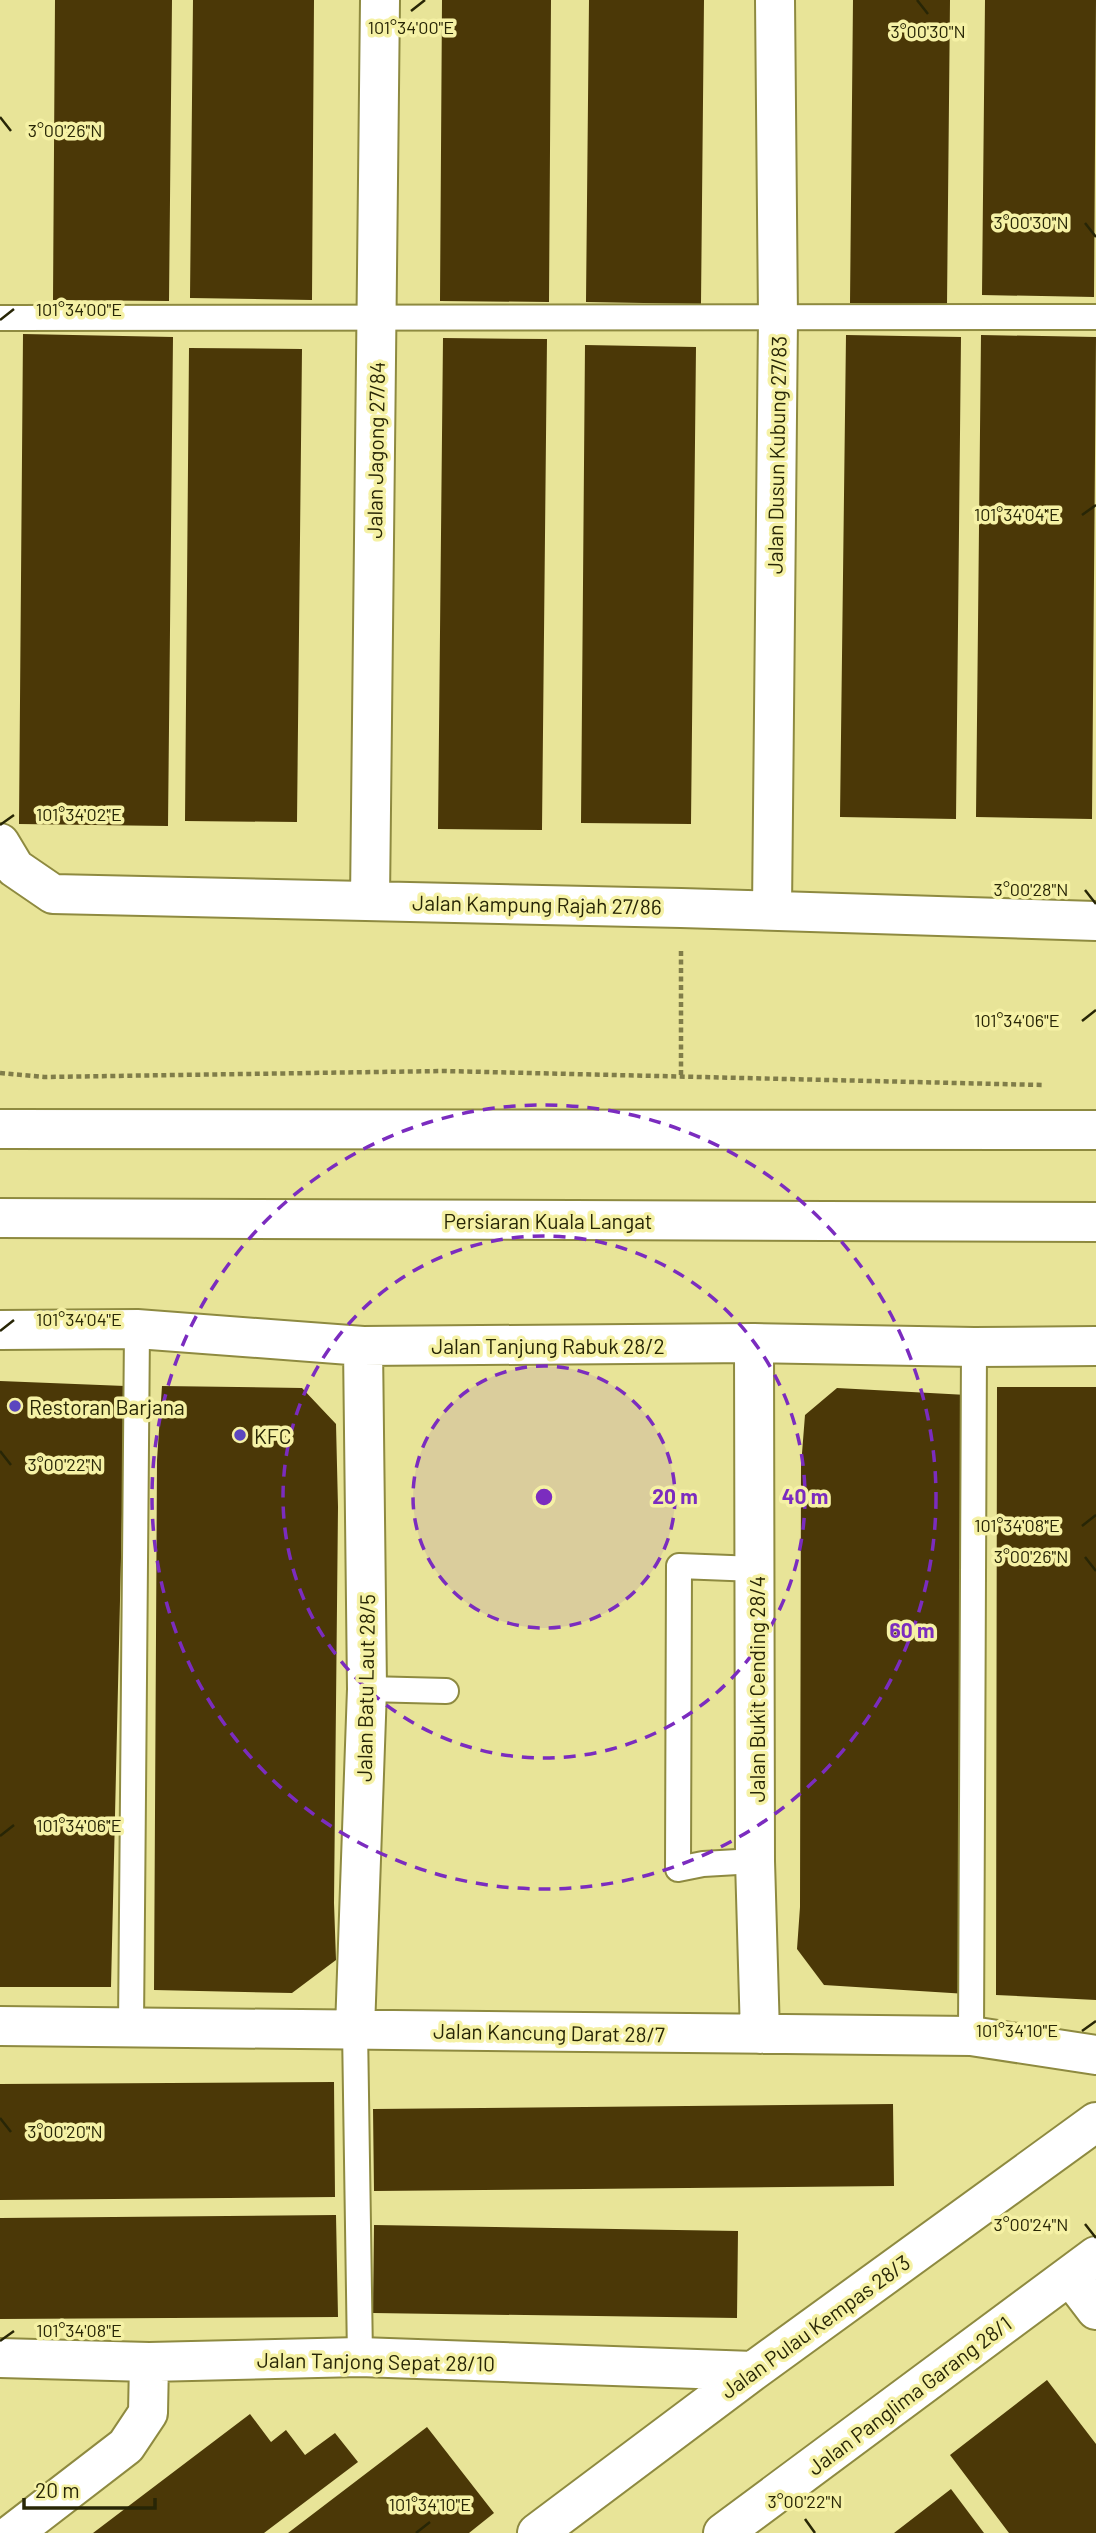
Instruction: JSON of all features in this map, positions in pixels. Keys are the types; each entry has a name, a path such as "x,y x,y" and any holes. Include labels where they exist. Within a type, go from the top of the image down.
{"street":[{"name":"Jalan Jagong 27/84","path":"370,900 380,0"},
{"name":"Jalan Dusun Kubung 27/83","path":"772,910 778,318 775,0"},
{"name":"Jalan Kampung Rajah 27/86","path":"0,843 15,868 53,894 772,910 1096,921"},
{"path":"0,1129 1096,1130"},
{"path":"1048,1130 1096,1147"},
{"name":"Persiaran Kuala Langat","path":"0,1218 1096,1222"},
{"name":"Jalan Tanjung Rabuk 28/2","path":"0,1329 137,1329 363,1346 754,1343 1096,1346"},
{"name":"Jalan Bukit Cending 28/4","path":"754,1343 755,1861 760,2034"},
{"name":"Jalan Batu Laut 28/5","path":"355,2029 367,1689 363,1346"},
{"name":"Jalan Kancung Darat 28/7","path":"0,2026 971,2036 1096,2054"},
{"name":"Jalan Pulau Kempas 28/3","path":"537,2533 753,2371 1096,2122"},
{"path":"1083,2266 1096,2310"},
{"name":"Jalan Panglima Garang 28/1","path":"747,2526 1083,2266"},
{"name":"Jalan Tanjong Sepat 28/10","path":"0,2358 149,2362 360,2357 753,2371"},
{"path":"13,2533 126,2446 148,2413 149,2362"}],"lane":[{"path":"0,318 1096,317"},
{"path":"131,2027 137,1329"},
{"path":"971,2036 974,1347"},
{"path":"755,1861 678,1868 678,1566 756,1569"},
{"path":"367,1689 446,1691"},
{"path":"355,2029 360,2357"}],"path":[{"path":"681,959 681,1075"},
{"path":"0,1073 44,1077 444,1071 1054,1085"}],"building":[{"path":"55,0 172,0 169,301 53,300"},
{"path":"193,0 314,0 312,300 190,298"},
{"path":"442,0 551,0 549,302 440,301"},
{"path":"589,0 704,0 701,304 586,302"},
{"path":"853,0 950,0 947,305 850,303"},
{"path":"985,0 1096,0 1094,297 982,295"},
{"path":"23,334 173,337 168,826 19,824"},
{"path":"846,335 961,337 956,819 840,817"},
{"path":"981,335 1096,337 1092,819 976,817"},
{"path":"443,338 547,339 542,830 438,829"},
{"path":"585,345 696,347 691,824 581,823"},
{"path":"189,348 302,349 297,822 185,821"},
{"path":"0,1381 125,1386 111,1987 0,1987"},
{"path":"162,1386 302,1388 336,1424 336,1960 292,1993 154,1990 157,1460"},
{"path":"997,1387 1096,1387 1096,2000 996,1995"},
{"path":"837,1388 967,1395 967,1994 824,1985 797,1949 800,1907 801,1466 805,1415"},
{"path":"334,2082 335,2197 0,2200 0,2084"},
{"path":"893,2104 894,2186 374,2191 373,2109"},
{"path":"336,2215 338,2317 0,2319 0,2218"},
{"path":"374,2225 738,2231 737,2318 373,2313"},
{"path":"1047,2380 1096,2444 1096,2533 1009,2533 950,2455"},
{"path":"250,2414 271,2442 286,2430 305,2455 335,2433 358,2462 264,2533 93,2533"},
{"path":"427,2427 494,2513 469,2533 288,2533"},
{"path":"951,2489 984,2533 894,2533"}],"place":[{"name":"Restoran Barjana","path":"15,1406"},
{"name":"KFC","path":"240,1435"}]}
